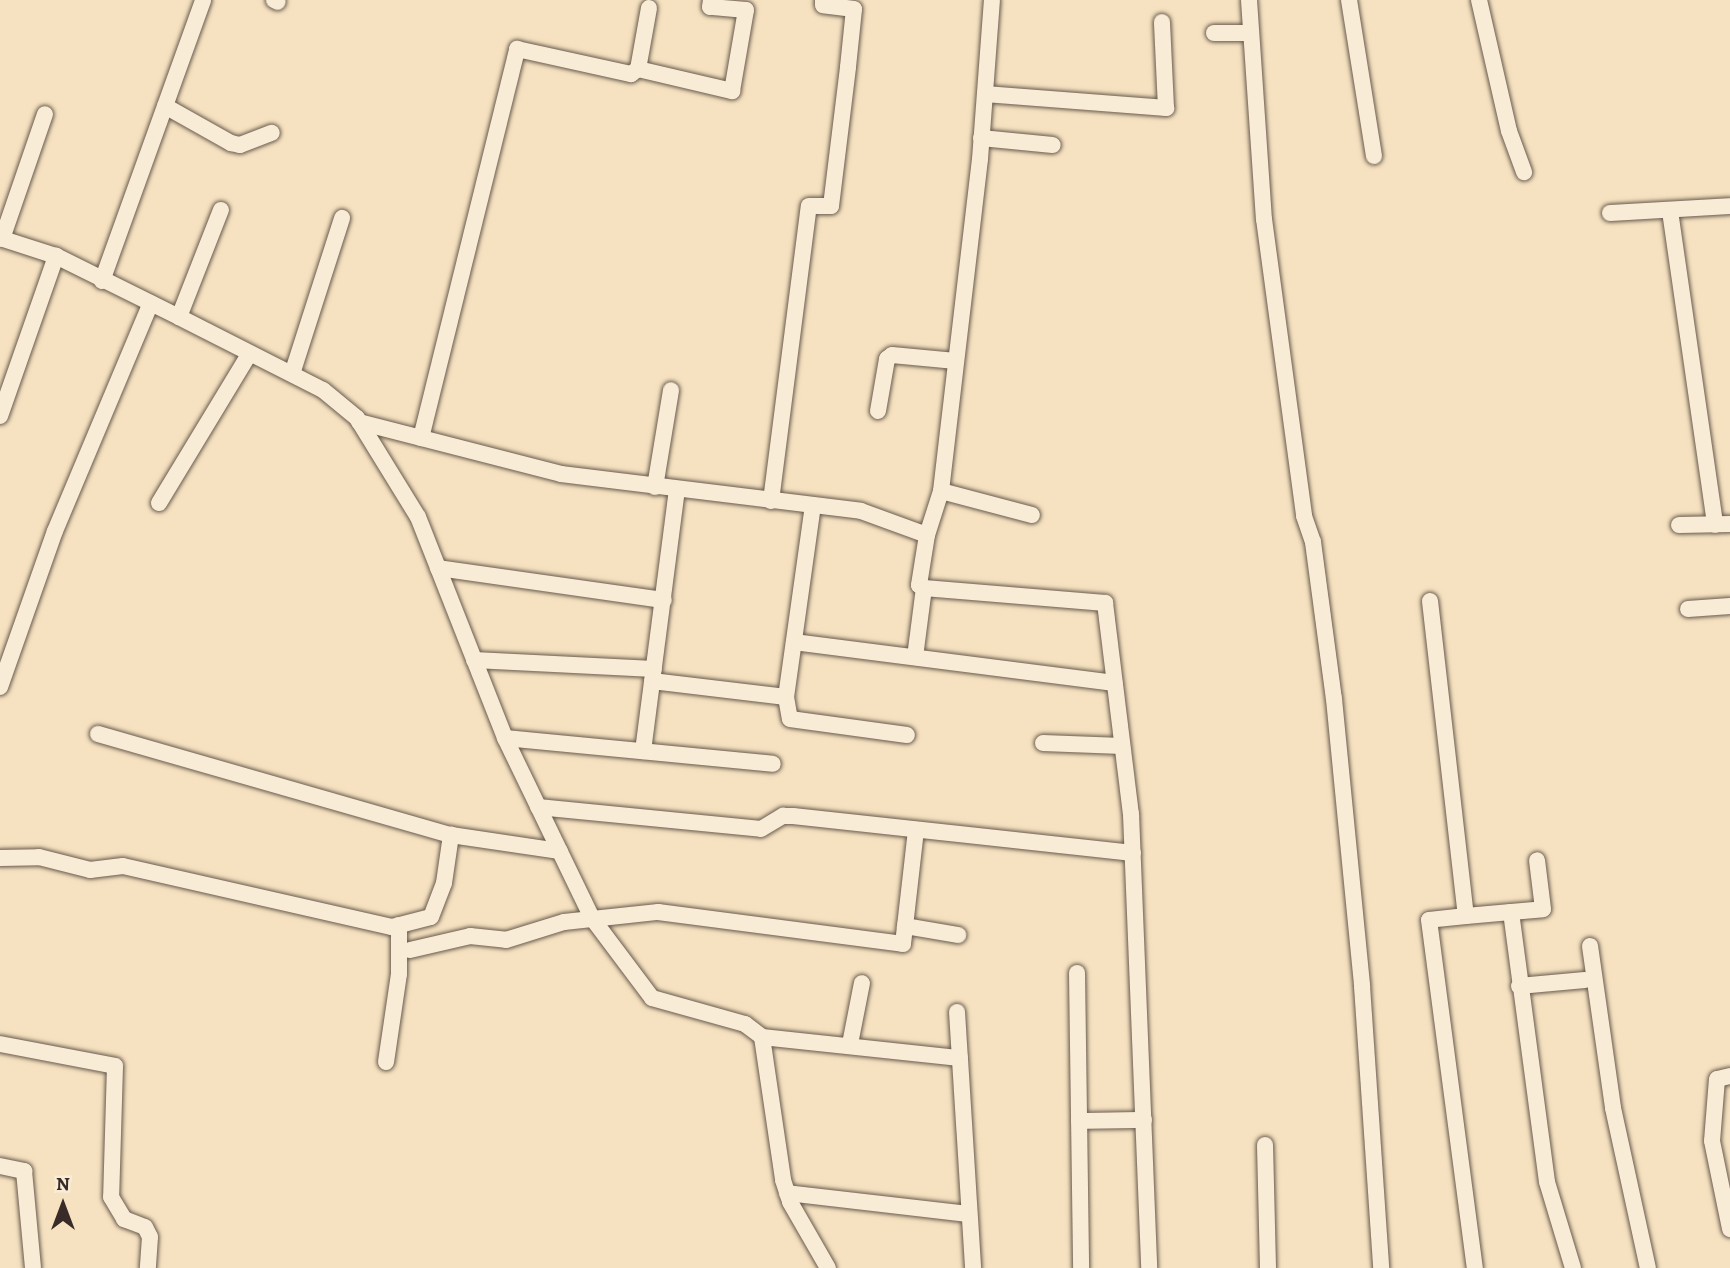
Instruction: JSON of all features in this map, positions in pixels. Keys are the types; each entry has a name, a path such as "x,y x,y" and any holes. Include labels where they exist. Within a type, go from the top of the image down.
{"street":[{"path":"102,281 204,0"},
{"path":"638,69 732,91 746,10 709,7 711,0"},
{"path":"771,500 808,206 831,206 848,67 854,9 823,5 823,0"},
{"path":"992,0 981,138 941,491 927,534 919,585 924,588 1105,603 1133,853 1149,1268"},
{"path":"1250,0 1264,219 1304,516 1313,542 1334,699 1362,986 1381,1268"},
{"path":"1349,0 1374,156"},
{"path":"1479,0 1508,131 1524,172"},
{"path":"421,438 517,49 631,75 638,69 649,8"},
{"path":"985,94 1166,108 1162,22"},
{"path":"1214,33 1251,33"},
{"path":"165,106 231,143 240,145 272,133"},
{"path":"45,114 1,239 55,256 292,374 323,390 359,422 418,517 505,738 592,918 652,998 745,1024 762,1037 850,1044 960,1058"},
{"path":"981,138 1053,145"},
{"path":"1610,213 1730,206"},
{"path":"179,317 220,210"},
{"path":"1670,211 1723,525 1679,525"},
{"path":"292,374 342,218"},
{"path":"0,416 55,256"},
{"path":"0,687 55,531 151,303"},
{"path":"159,503 250,353"},
{"path":"878,411 887,359 892,355 956,362"},
{"path":"655,487 671,390"},
{"path":"359,422 561,474 677,491 862,511 927,534"},
{"path":"643,751 677,491"},
{"path":"941,491 1032,515"},
{"path":"813,505 786,697 790,719 907,735"},
{"path":"438,568 664,600"},
{"path":"915,657 924,588"},
{"path":"1430,601 1466,916"},
{"path":"1688,609 1730,606"},
{"path":"794,642 1114,683"},
{"path":"474,660 653,675 786,697"},
{"path":"98,734 451,835 560,851"},
{"path":"505,738 773,764"},
{"path":"1043,743 1122,746"},
{"path":"538,807 761,829 783,816 793,816 1133,853"},
{"path":"410,950 470,936 506,940 592,918 658,912 903,944 916,830"},
{"path":"0,858 38,857 90,870 123,866 399,925 431,917 444,883 451,835"},
{"path":"1475,1268 1430,920 1543,909 1537,860"},
{"path":"1511,912 1547,1182 1573,1268"},
{"path":"386,1062 399,974 399,925"},
{"path":"905,926 958,935"},
{"path":"1590,946 1613,1108 1648,1268"},
{"path":"1077,973 1081,1268"},
{"path":"1519,986 1585,980"},
{"path":"850,1044 862,982"},
{"path":"957,1012 973,1268"},
{"path":"762,1037 787,1193 828,1268"},
{"path":"0,1044 115,1066 111,1197 124,1219 145,1227 150,1237 148,1268"},
{"path":"1730,1076 1717,1079 1712,1141 1730,1228"},
{"path":"1079,1121 1144,1120"},
{"path":"1265,1145 1268,1268"},
{"path":"0,1166 24,1171 33,1268"},
{"path":"787,1193 969,1214"}]}
